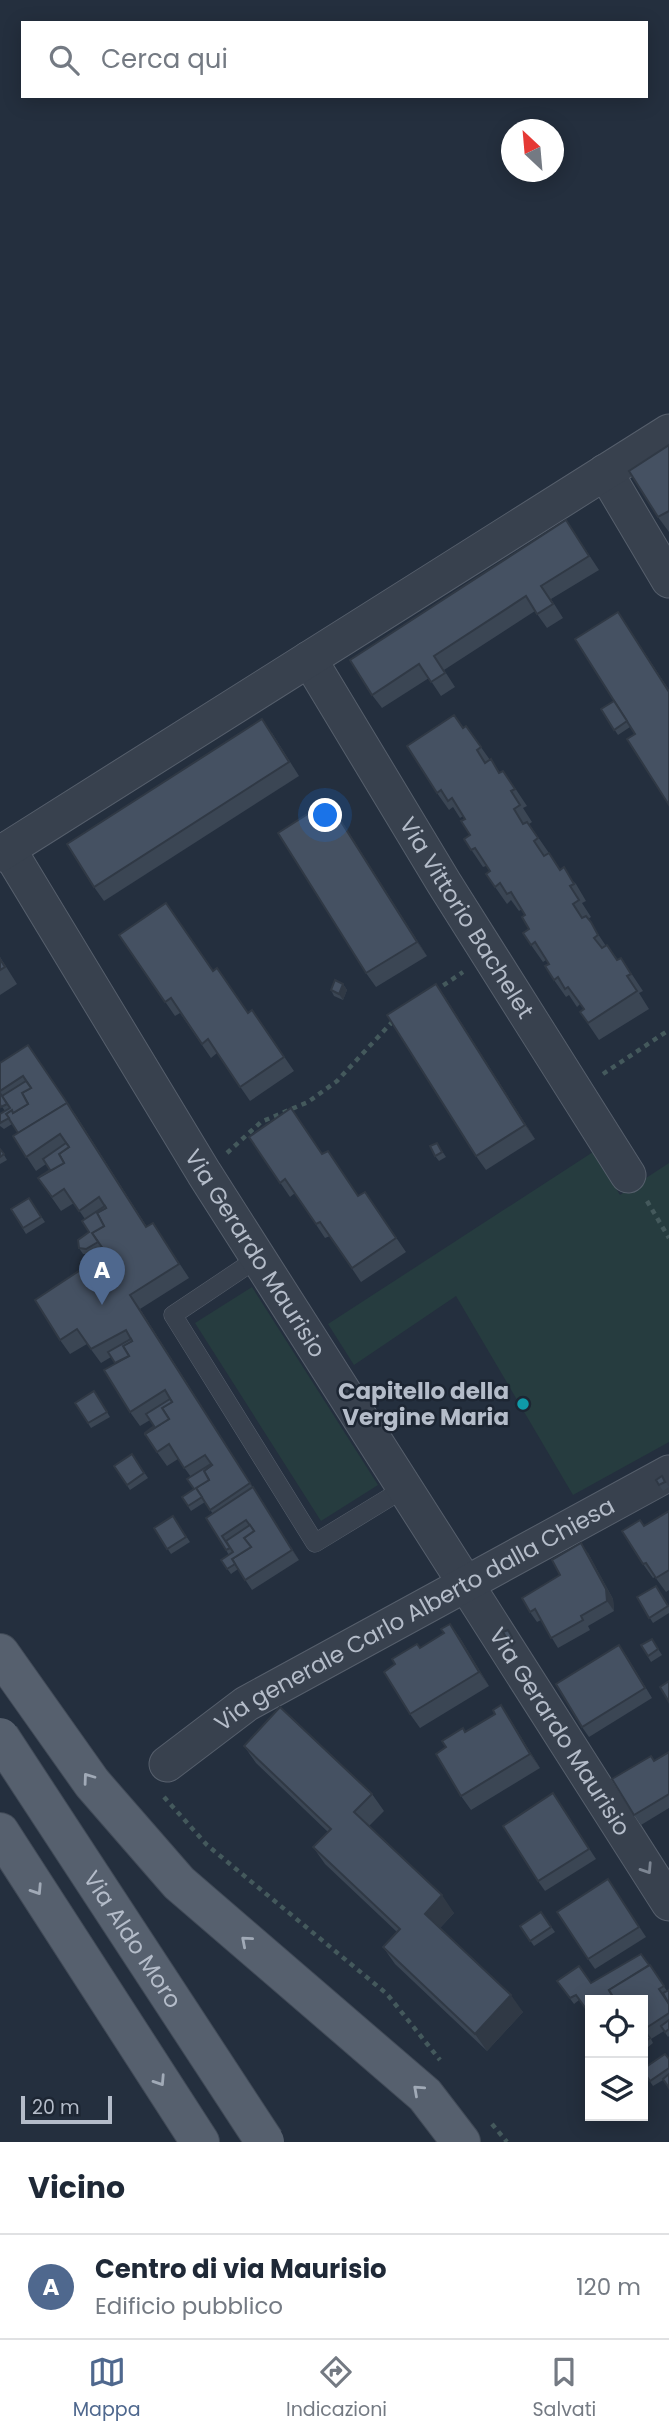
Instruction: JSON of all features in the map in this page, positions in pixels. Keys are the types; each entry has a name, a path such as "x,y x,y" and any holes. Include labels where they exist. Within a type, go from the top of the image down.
{"main road":[{"path":"0,1653 92,1783 179,1884 425,2095 475,2131"},
{"name":"Via Aldo Moro","path":"0,1737 265,2142"},
{"path":"0,1832 200,2142"}],"street":[{"path":"4,851 669,432"},
{"path":"604,472 669,580"},
{"name":"Via Vittorio Bachelet","path":"309,659 628,1175"},
{"name":"Via Gerardo Maurisio","path":"4,851 204,1173 669,1903"},
{"name":"Via generale Carlo Alberto dalla Chiesa","path":"162,1776 246,1704 669,1473"}],"lane":[{"path":"258,1258 173,1315 315,1543 405,1488"}],"path":[{"path":"424,998 490,954"},
{"path":"204,1173 261,1122 307,1102 337,1081 392,1021 403,1013"},
{"path":"577,1091 669,1030"},
{"path":"628,1175 669,1238"},
{"path":"162,1776 207,1845 387,1994 447,2068"},
{"path":"475,2131 507,2142"}],"green space":[{"path":"593,1152 620,1195 669,1163 669,1442 573,1495 456,1296 354,1365 328,1324"},
{"path":"252,1287 378,1485 321,1521 195,1323"}],"building":[{"path":"669,445 669,511 658,517 629,471"},
{"path":"566,520 589,556 541,586 553,604 537,614 526,596 434,656 445,673 431,682 419,664 372,695 350,660"},
{"path":"618,612 669,692 669,805 627,739 635,734 575,639"},
{"path":"614,701 627,721 614,730 601,709"},
{"path":"454,715 481,747 477,750 485,763 491,759 499,773 503,771 515,789 511,791 520,805 514,809 523,824 527,822 538,838 534,841 544,856 549,853 560,870 564,867 574,884 570,886 579,900 573,904 582,918 586,916 591,922 598,935 594,938 602,948 607,945 617,960 621,958 631,974 627,976 637,991 588,1023 580,1012 584,1009 568,987 565,989 558,977 554,980 545,966 549,964 535,942 531,945 523,933 529,929 522,917 525,915 511,892 507,894 500,883 495,887 486,874 490,871 475,848 471,850 464,839 470,835 461,821 465,819 452,798 448,801 441,790 437,793 407,746"},
{"path":"262,719 289,762 94,887 67,844"},
{"path":"328,801 417,942 366,973 278,833"},
{"path":"166,903 213,971 217,968 248,1013 252,1010 284,1057 240,1087 208,1039 202,1044 171,998 165,1002 119,935"},
{"path":"335,980 343,984 339,994 331,990"},
{"path":"436,984 525,1125 476,1156 387,1015"},
{"path":"28,1045 70,1107 67,1103 18,1133 6,1114 28,1104 22,1093 31,1088 23,1076 0,1091 0,1063"},
{"path":"26,1081 31,1088 22,1093 28,1104 6,1114 9,1118 0,1123 0,1114 10,1108 2,1096"},
{"path":"0,1093 7,1104 1,1107 0,1104"},
{"path":"67,1103 146,1227 153,1223 179,1264 130,1295 250,1483 210,1510 196,1488 209,1480 204,1471 212,1465 205,1455 184,1468 169,1444 157,1452 145,1434 169,1419 162,1408 172,1402 165,1390 130,1412 104,1370 129,1356 123,1346 132,1341 126,1330 91,1349 77,1329 60,1340 35,1300 106,1253 92,1233 104,1226 97,1213 106,1208 99,1197 79,1211 64,1189 52,1197 38,1178 64,1163 59,1154 69,1147 60,1134 26,1157 13,1136"},
{"path":"291,1108 322,1154 328,1151 358,1196 365,1192 396,1238 352,1268 320,1222 316,1224 285,1179 280,1183 249,1137"},
{"path":"66,1143 69,1147 59,1154 64,1163 39,1177 50,1170 43,1159"},
{"path":"437,1143 442,1152 435,1156 430,1146"},
{"path":"29,1198 41,1217 23,1228 11,1209"},
{"path":"105,1206 106,1208 97,1213 104,1226 92,1233 98,1242 86,1249 79,1248 78,1240 89,1232 82,1221"},
{"path":"131,1339 132,1341 123,1346 129,1356 115,1363 108,1352"},
{"path":"94,1391 107,1412 88,1423 75,1403"},
{"path":"170,1399 172,1402 162,1408 169,1419 145,1434 154,1426 146,1414"},
{"path":"132,1454 144,1473 127,1485 114,1466"},
{"path":"211,1464 204,1471 209,1480 196,1488 202,1497 188,1506 182,1497 194,1489 187,1479"},
{"path":"662,1476 665,1482 659,1485 656,1480"},
{"path":"253,1487 292,1550 245,1580 232,1559 251,1547 244,1538 254,1531 246,1520 222,1536 230,1548 226,1550 206,1518"},
{"path":"669,1511 669,1570 656,1578 646,1563 643,1564 622,1531 640,1520 644,1526"},
{"path":"173,1516 186,1537 167,1549 154,1528"},
{"path":"250,1525 254,1531 244,1538 251,1547 232,1559 235,1564 227,1569 221,1560 233,1552 226,1541"},
{"path":"581,1543 606,1589 607,1601 581,1616 583,1620 551,1638 535,1609 530,1612 522,1598 560,1575 552,1560"},
{"path":"656,1586 668,1606 649,1618 637,1597"},
{"path":"450,1624 479,1672 410,1714 384,1672 395,1664 392,1659 417,1644 420,1648 444,1633 441,1629"},
{"path":"508,1630 512,1637 509,1642 503,1632"},
{"path":"652,1639 658,1649 648,1656 641,1645"},
{"path":"619,1645 645,1688 582,1727 556,1684"},
{"path":"669,1681 669,1702 660,1687"},
{"path":"501,1705 530,1754 461,1796 436,1754 446,1747 442,1741 463,1728 465,1732 495,1714 493,1710"},
{"path":"280,1707 372,1794 354,1812 442,1895 425,1914 511,1995 475,2034 383,1947 400,1929 313,1847 331,1829 244,1746"},
{"path":"669,1752 669,1794 634,1815 612,1779 651,1756 654,1761"},
{"path":"553,1793 589,1849 538,1881 503,1826"},
{"path":"608,1879 639,1927 588,1959 557,1912"},
{"path":"541,1912 551,1927 530,1941 520,1926"},
{"path":"641,1954 649,1965 609,1990 612,1995 585,1995 585,2007 576,1995 570,1998 557,1981 579,1966 591,1983"},
{"path":"650,1965 664,1986 659,1989 669,2004 669,2013 648,2027 648,1995 612,1995 609,1990"},
{"path":"669,1990 669,2004 663,1993"},
{"path":"669,2020 669,2029 665,2032 661,2026"},
{"path":"665,2054 669,2059 669,2068 650,2081 648,2066"},
{"path":"669,2074 669,2088 663,2079"}],"place":[{"name":"Centro di via Maurisio","path":"102,1305"},
{"name":"Capitello della Vergine Maria","path":"523,1404"}]}
